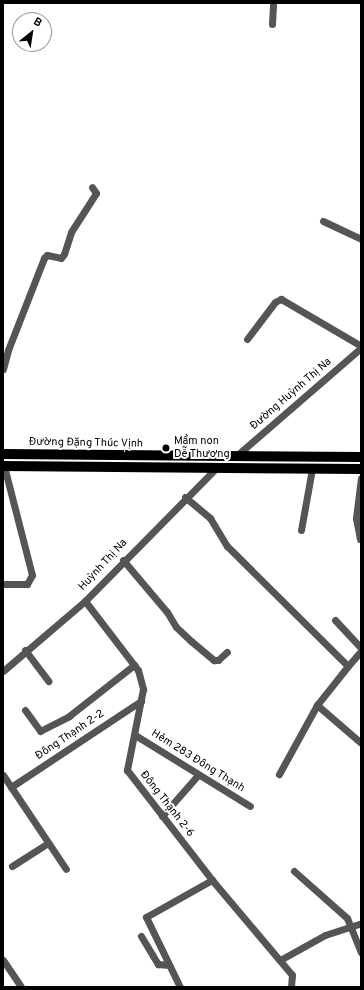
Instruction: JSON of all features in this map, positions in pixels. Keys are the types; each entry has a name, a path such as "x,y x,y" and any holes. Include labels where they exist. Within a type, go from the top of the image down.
{"main road":[{"name":"Đường Đặng Thúc Vịnh","path":"3,454 361,457"},
{"path":"3,466 215,469 361,469"}],"street":[{"path":"272,24 273,3"},
{"path":"3,369 8,350 44,258 47,255 61,258 64,254 71,232 96,193 92,187"},
{"path":"323,221 361,239"},
{"path":"247,339 275,302 282,299 361,347"},
{"name":"Đường Huỳnh Thị Na","path":"235,457 361,347"},
{"path":"3,466 32,575 27,584 3,584"},
{"name":"Huỳnh Thị Na","path":"3,671 25,650 85,601 185,497 215,469"},
{"path":"301,530 312,469"},
{"path":"360,539 356,518 361,478"},
{"path":"185,497 210,518 227,546 348,666"},
{"path":"123,560 167,612 176,627 191,641 214,660 218,660 227,652"},
{"name":"Đông Thạnh 2-6","path":"85,601 134,665 142,689 135,735 126,770 212,880 292,975 292,987"},
{"path":"335,620 361,648"},
{"path":"25,650 48,681"},
{"path":"279,774 317,705 361,651"},
{"path":"25,710 40,731 68,716 134,665"},
{"name":"Đông Thạnh 2-2","path":"11,787 141,701"},
{"path":"317,705 361,744"},
{"name":"Hẻm 283 Đông Thạnh","path":"135,735 250,806"},
{"path":"3,775 66,869"},
{"path":"162,816 198,775"},
{"path":"12,866 48,843"},
{"path":"294,871 347,918 361,952"},
{"path":"180,987 146,917 212,880"},
{"path":"280,960 325,935 361,923"},
{"path":"141,936 158,964 169,964"},
{"path":"3,960 21,987"}],"place":[{"name":"Mầm non Dễ Thương","path":"166,448"}]}
